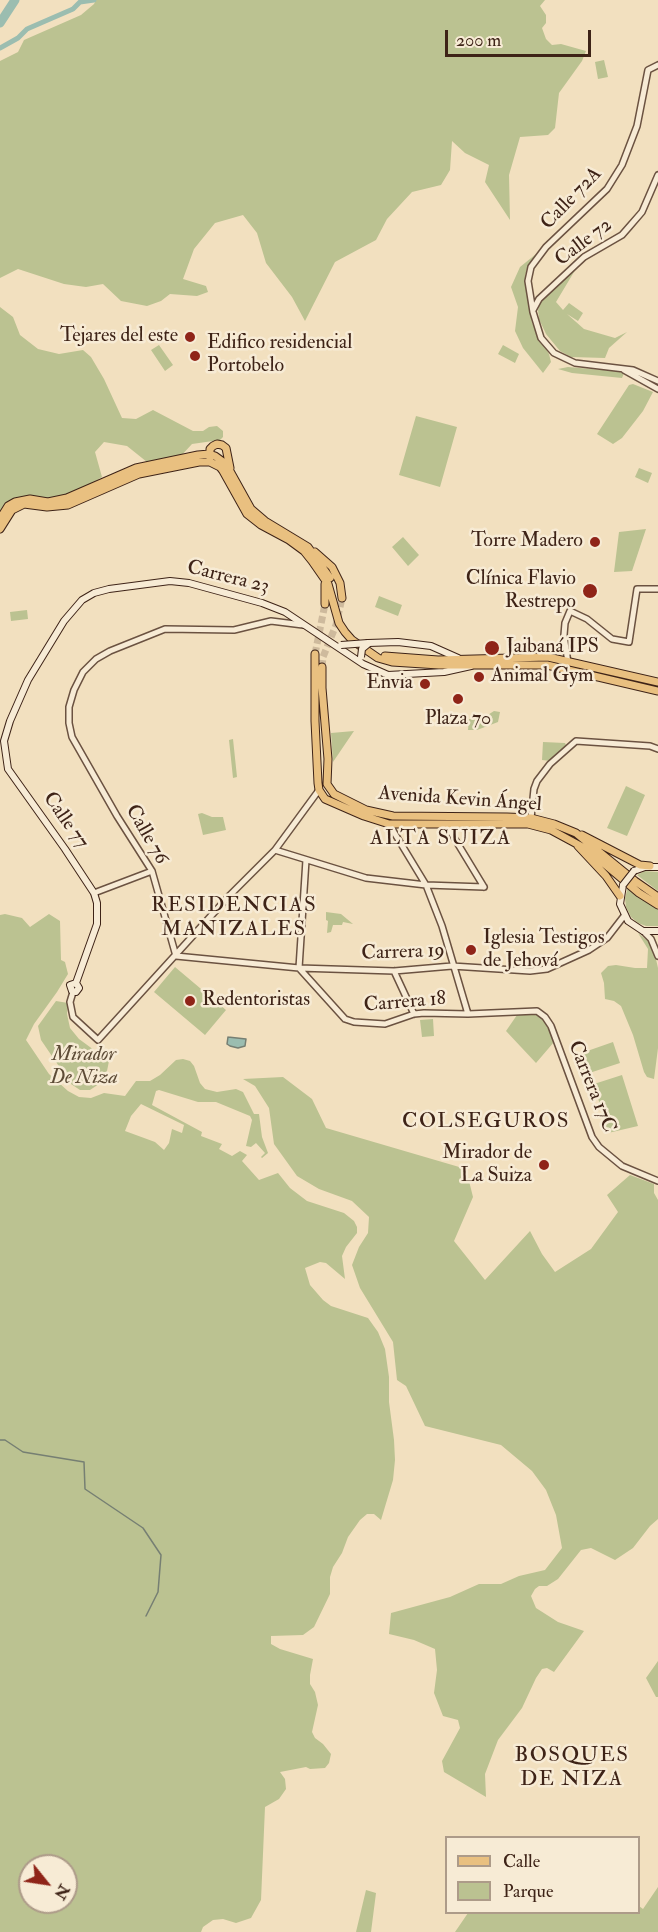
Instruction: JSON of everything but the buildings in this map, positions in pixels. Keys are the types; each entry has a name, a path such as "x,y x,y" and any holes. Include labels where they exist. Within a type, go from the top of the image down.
{"main road":[{"path":"232,473 226,448 217,444 210,449 210,458 223,471 247,514 304,551 324,578 331,593 339,623 352,640 371,654 392,662 475,665 566,661 658,691"},
{"path":"0,519 8,506 15,502 30,499 57,501 136,468 198,455 221,460 232,473 251,509 265,521 327,561 340,583 342,598"},
{"path":"0,528 12,510 24,504 47,507 68,505 139,474 210,458"},
{"path":"308,548 332,582 342,621 355,638 386,656 438,660 535,656 658,682"},
{"path":"324,578 325,604"},
{"name":"Carrera 23","path":"8,769 4,741 28,680 71,611 82,600 94,593 109,589 170,581 189,583 276,608 382,673 396,676 444,672 475,665"},
{"name":"Carrera 23","path":"333,644 398,642 431,646 458,658"},
{"path":"362,661 362,649 370,643"},
{"path":"315,654 319,790"},
{"name":"Avenida Kevin Ángel","path":"322,667 328,759 327,784 331,792 379,814 531,818 554,824 576,833 658,897"},
{"path":"316,743 321,740 327,743"},
{"path":"318,759 322,761 328,759"},
{"name":"Calle 77","path":"8,769 94,893"},
{"name":"Avenida Kevin Ángel","path":"319,790 325,799 338,806 389,824 528,824 551,830 588,850 639,893 658,905"},
{"path":"576,833 591,838 640,865 654,867"},
{"path":"574,842 606,876 620,896"},
{"path":"654,867 634,871 623,885 620,896 621,908 626,919 643,931 658,931"},
{"path":"73,992 70,986 76,983 96,924 97,903 94,893"}],"street":[{"name":"Calle 72A","path":"623,369 575,363 554,353 541,338 533,312 528,281 531,267 546,247 607,189 622,165 637,126 648,70 658,64"},
{"name":"Calle 72","path":"533,312 539,299 584,257 622,235 642,212 658,175"},
{"path":"531,299 539,299"},
{"path":"623,369 633,370 658,381"},
{"path":"623,369 658,389"},
{"path":"566,661 564,635 565,623 570,611 587,618 612,639 629,642 637,589 658,590"},
{"name":"Calle 76","path":"176,956 152,871 117,816 72,736 69,707 74,690 83,672 96,659 165,629 234,630 271,621 303,625"},
{"path":"531,818 537,781 550,764 576,741 650,746 658,749"},
{"path":"73,992 70,1002 73,1017 98,1040 230,895 275,850 319,790"},
{"path":"389,824 426,885 442,926 468,1014"},
{"path":"275,850 366,878 426,885 484,887 447,825"},
{"path":"299,968 306,860"},
{"path":"94,893 152,871"},
{"name":"Carrera 19","path":"176,956 299,968 394,971 453,966 530,971 547,969 589,950 607,938 617,925 626,919"},
{"path":"643,931 651,939 658,956"},
{"name":"Carrera 18","path":"299,968 345,1019 354,1022 385,1024 414,1014 537,1011"},
{"path":"394,971 414,1014"},
{"name":"Carrera 17C","path":"537,1011 551,1026 592,1137 599,1148 622,1166 658,1181"}],"green space":[{"path":"96,0 545,0 540,6 546,15 546,23 542,28 546,39 552,45 561,44 586,51 582,61 559,93 555,128 548,135 520,137 509,175 510,220 485,182 489,165 465,153 452,141 450,170 441,185 412,192 387,219 376,240 335,262 305,321 292,297 266,263 257,233 243,215 215,223 194,249 183,279 206,286 208,292 197,296 170,294 161,301 147,306 121,301 103,284 86,287 64,284 18,269 0,278 0,61 18,52 24,40 81,15"},
{"path":"604,60 608,77 598,79 595,62"},
{"path":"536,254 527,268 525,277 532,323 551,362 543,373 523,348 515,331 518,307 511,287 520,267"},
{"path":"580,262 556,302 563,310 569,303 583,313 578,321 567,314 584,329 615,338 627,332 609,348 605,358 571,357 560,351 546,334 539,319 540,303"},
{"path":"0,307 13,317 20,335 38,349 59,354 83,350 91,357 122,418 136,419 153,410 193,431 203,431 217,426 223,431 223,437 220,440 192,444 180,457 156,464 147,462 127,446 104,442 95,452 102,477 67,498 30,499 0,519"},
{"path":"159,345 173,365 165,371 151,350"},
{"path":"503,345 519,354 515,363 498,354"},
{"path":"568,367 624,373 622,378 572,373 558,369"},
{"path":"633,384 653,392 643,411 622,438 613,444 597,434 629,385"},
{"path":"416,416 457,427 440,487 399,475"},
{"path":"639,468 652,473 648,483 635,477"},
{"path":"646,529 632,571 614,572 619,532"},
{"path":"403,537 419,555 408,566 392,547"},
{"path":"379,596 402,605 398,616 375,607"},
{"path":"27,610 28,619 11,621 10,612"},
{"path":"494,711 500,712 498,722 477,730 468,730 469,719 478,720"},
{"path":"354,731 333,762 331,733"},
{"path":"233,739 237,777 233,778 229,740"},
{"path":"543,742 565,743 566,745 550,761 542,760"},
{"path":"626,786 645,795 627,836 607,828"},
{"path":"202,813 212,817 223,817 226,830 203,835 198,814"},
{"path":"645,871 658,872 658,891 637,875"},
{"path":"628,887 644,901 658,908 658,926 646,926 631,917 625,898"},
{"path":"326,912 341,914 353,924 343,922 342,925 333,925 331,932 327,933"},
{"path":"49,914 60,921 61,960 65,962 68,974 34,1024 26,1040 49,1074 68,1091 79,1097 91,1098 104,1093 125,1096 136,1081 150,1081 176,1060 190,1061 205,1089 217,1092 236,1089 243,1092 254,1114 259,1114 262,1137 268,1153 262,1158 265,1153 256,1143 251,1147 246,1146 252,1120 250,1116 216,1102 198,1102 159,1090 156,1091 152,1105 202,1132 201,1136 222,1144 219,1149 232,1156 240,1151 247,1155 242,1161 259,1180 278,1173 290,1188 307,1201 344,1213 354,1221 357,1233 342,1256 345,1279 326,1263 320,1262 305,1268 310,1285 323,1300 331,1306 368,1318 378,1332 385,1349 389,1377 389,1402 395,1460 393,1480 381,1520 374,1514 367,1514 348,1537 333,1567 330,1577 330,1594 314,1627 303,1635 271,1636 271,1644 280,1649 313,1659 310,1684 315,1692 318,1705 312,1732 331,1754 325,1768 306,1767 280,1772 285,1779 286,1789 279,1799 265,1807 261,1900 251,1918 236,1923 223,1919 213,1920 203,1927 201,1932 0,1932 0,915 22,918 30,927","holes":["141,1104 184,1125 182,1133 172,1129 169,1143 164,1150 155,1142 125,1131 131,1116"]},
{"path":"638,933 649,942 658,968 658,1048 654,1079 647,1077 644,1072 621,1006 605,999 601,973 608,966 616,965 647,968 648,949"},
{"name":"Redentoristas","path":"175,967 226,1010 205,1035 154,992"},
{"name":"Mirador De Niza","path":"56,1001 68,1003 67,1014 70,1028 79,1039 109,1061 102,1082 90,1090 80,1090 71,1084 41,1040 38,1026"},
{"path":"537,1014 544,1019 554,1042 536,1063 506,1031 517,1015"},
{"path":"433,1019 434,1036 422,1037 420,1020"},
{"path":"613,1042 620,1063 580,1076 573,1056"},
{"path":"622,1075 638,1126 608,1133 594,1084"},
{"path":"283,1077 312,1099 326,1128 466,1169 473,1197 454,1241 485,1280 530,1231 555,1272 591,1249 618,1212 607,1195 630,1175 654,1184 654,1193 658,1200 658,1519 633,1548 615,1560 591,1548 581,1550 558,1579 547,1586 539,1586 535,1589 531,1596 536,1608 558,1622 584,1631 554,1672 547,1668 542,1669 522,1708 498,1740 485,1774 486,1797 444,1772 442,1761 460,1728 458,1720 443,1716 434,1693 437,1670 435,1649 414,1640 389,1634 391,1613 450,1597 479,1584 501,1584 519,1576 545,1570 562,1548 556,1515 546,1490 532,1471 501,1445 425,1426 406,1386 397,1380 393,1342 360,1288 352,1265 368,1233 369,1217 352,1201 319,1189 297,1176 274,1144 269,1108 255,1086 243,1079"},
{"path":"658,1661 658,1697 656,1697 646,1678"},
{"path":"658,1887 658,1932 455,1932 467,1914 640,1914 640,1907 643,1909"},
{"path":"366,1890 376,1893 371,1932 356,1932"}],"shaded area":[{"path":"228,1037 246,1039 245,1046 238,1048 230,1046 227,1044"}],"waterway":[{"path":"0,23 15,0"},
{"path":"0,48 18,38 27,29 73,9 80,2 94,0"},
{"path":"0,1440 5,1440 23,1452 84,1462 85,1489 143,1528 161,1555 158,1592 146,1616"}],"tunnel":[{"path":"322,667 323,657 336,625 342,598"},
{"path":"315,654 325,604"}],"place":[{"name":"Tejares del este","path":"190,337"},
{"name":"Edifico residencial Portobelo","path":"195,356"},
{"name":"Torre Madero","path":"595,542"},
{"name":"Clínica Flavio Restrepo","path":"590,591"},
{"name":"Jaibaná IPS","path":"492,648"},
{"name":"Animal Gym","path":"479,677"},
{"name":"Envia","path":"425,684"},
{"name":"Plaza 70","path":"458,699"},
{"name":"Iglesia Testigos de Jehová","path":"471,950"},
{"name":"Redentoristas","path":"190,1001"},
{"name":"Mirador de La Suiza","path":"544,1165"}],"district":[{"name":"ALTA SUIZA","path":"441,839"},
{"name":"RESIDENCIAS MANIZALES","path":"234,918"},
{"name":"COLSEGUROS","path":"486,1122"},
{"name":"BOSQUES DE NIZA","path":"572,1768"}]}
